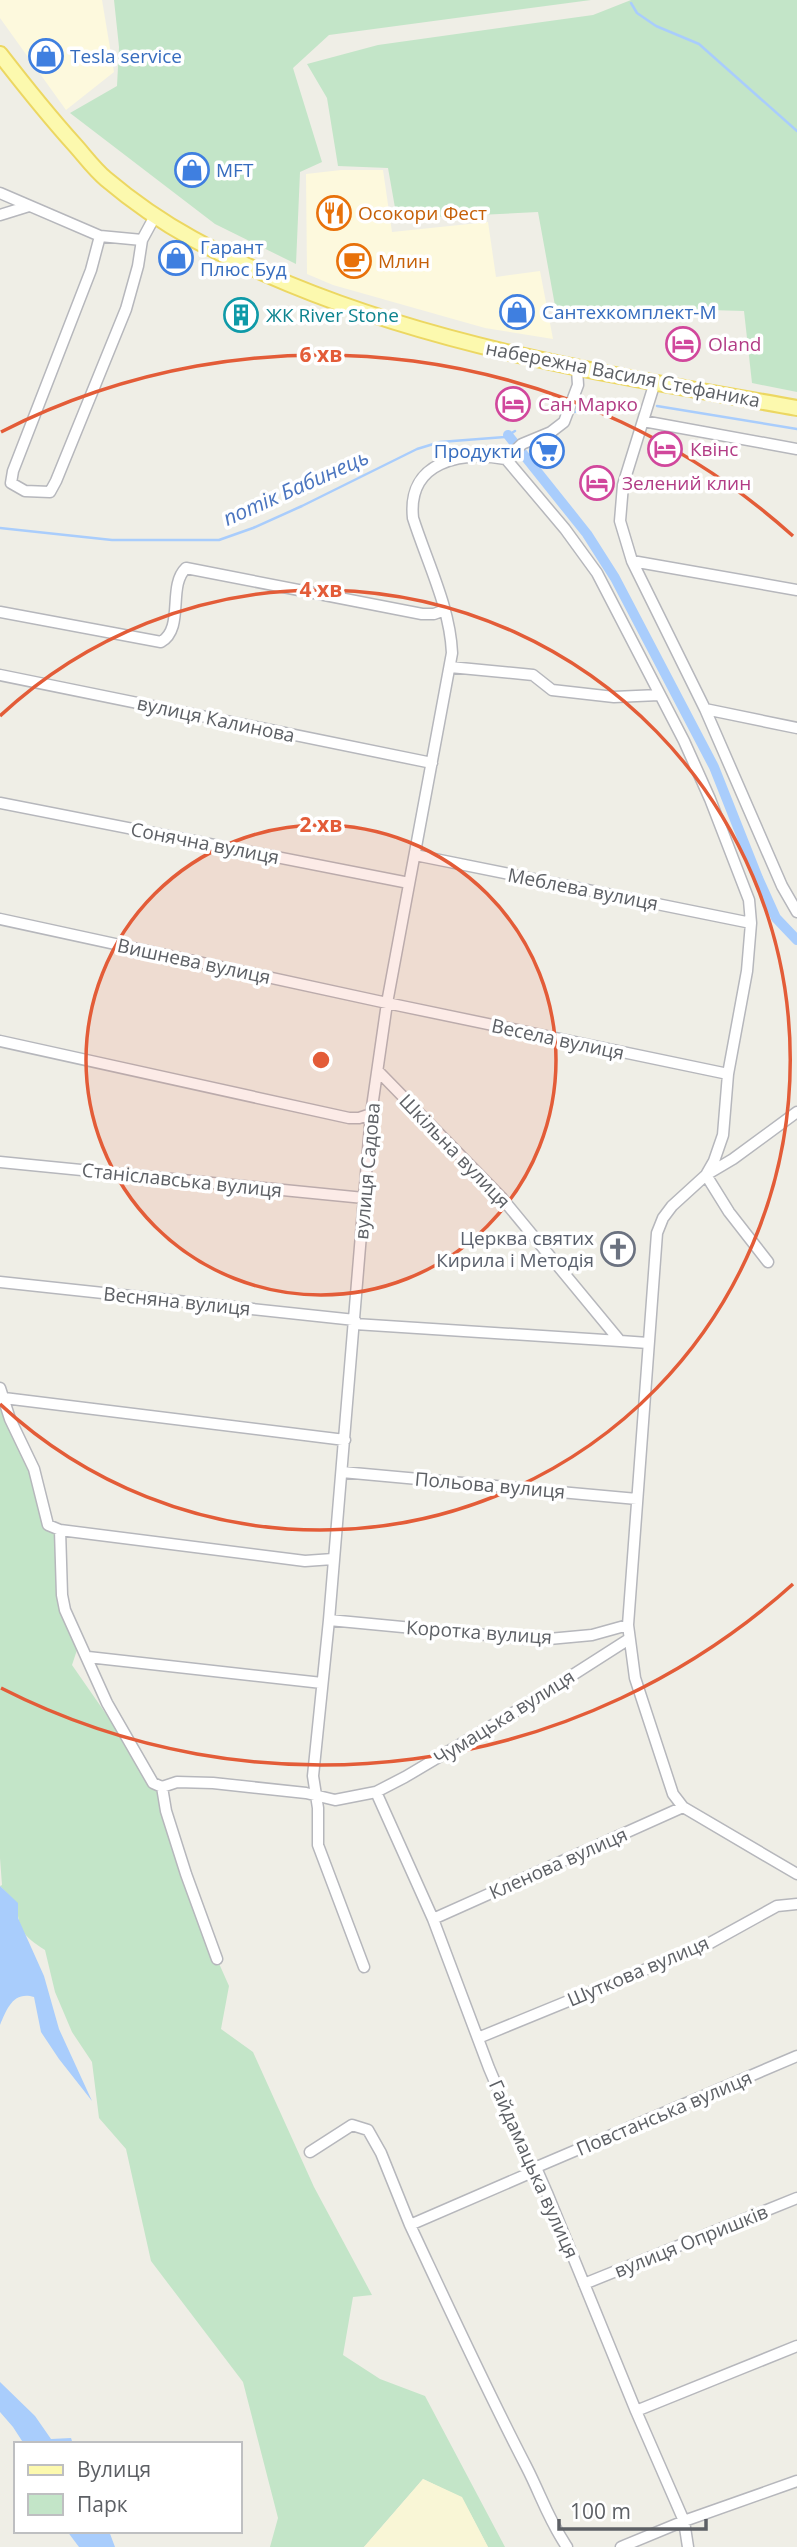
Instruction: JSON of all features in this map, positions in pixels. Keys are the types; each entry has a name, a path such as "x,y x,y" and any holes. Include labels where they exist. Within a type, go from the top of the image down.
{"main road":[{"name":"набережна Василя Стефаника","path":"0,54 37,103 104,177 155,216 221,256 320,296 413,328 577,369 797,408"}],"street":[{"path":"0,193 100,236 142,240"},
{"path":"0,215 29,206"},
{"path":"100,236 91,270 13,471 11,483 24,491 50,492 56,481 126,309 142,240 155,216"},
{"path":"577,369 578,385 564,422 551,432 522,444 509,456 597,573 684,741 710,799 749,900 751,923 747,971 729,1074 723,1135 706,1175"},
{"path":"655,382 623,485 620,521 632,561 705,709 782,886 797,912"},
{"path":"643,421 797,449"},
{"name":"вулиця Садова","path":"364,1967 318,1845 313,1776 321,1683 330,1620 371,1114 387,1003 450,667 451,633 413,518 412,506 416,485 430,470 447,460 487,455 509,456"},
{"path":"632,561 797,590"},
{"path":"0,612 160,642 165,639 170,629 180,577 186,568 422,614 445,610"},
{"path":"450,667 533,675 552,690 614,696 659,695"},
{"name":"вулиця Калинова","path":"0,675 432,763"},
{"path":"705,709 797,728"},
{"name":"Сонячна вулиця","path":"0,803 410,883"},
{"name":"Меблева вулиця","path":"415,855 751,923"},
{"name":"Вишнева вулиця","path":"0,919 387,1003"},
{"name":"Весела вулиця","path":"387,1003 729,1074"},
{"path":"0,1041 349,1118 371,1114"},
{"name":"Шкільна вулиця","path":"378,1071 501,1198 620,1341"},
{"path":"797,1112 733,1160 706,1175 672,1206 657,1233 628,1625 635,1678 673,1794 683,1807 797,1874"},
{"name":"Станіславська вулиця","path":"0,1163 364,1198"},
{"path":"706,1175 729,1212 768,1262"},
{"name":"Весняна вулиця","path":"0,1282 355,1322 620,1341"},
{"path":"620,1341 648,1343"},
{"path":"333,1559 305,1561 60,1530 48,1525 34,1469 14,1428 2,1393 345,1440"},
{"name":"Польова вулиця","path":"342,1472 637,1499"},
{"path":"60,1530 64,1602 79,1644 88,1657 107,1703 138,1760 152,1783 162,1787 166,1811 186,1874 218,1959"},
{"name":"Коротка вулиця","path":"330,1620 538,1640 592,1635 628,1625"},
{"name":"Чумацька вулиця","path":"162,1787 177,1782 213,1783 335,1800 376,1791 484,1730 629,1639"},
{"path":"88,1657 321,1683"},
{"name":"Гайдамацька вулиця","path":"376,1791 433,1919 478,2038 684,2521 688,2547"},
{"name":"Кленова вулиця","path":"433,1919 683,1807"},
{"name":"Шуткова вулиця","path":"478,2038 710,1943 777,1906 797,1904"},
{"name":"Повстанська вулиця","path":"411,2225 797,2056"},
{"path":"310,2152 352,2125 368,2130 545,2511 567,2547"},
{"name":"вулиця Опришків","path":"584,2284 797,2198"},
{"path":"636,2411 797,2346"},
{"path":"621,2547 684,2521 797,2481"}],"shaded area":[{"path":"0,0 102,0 114,72 66,110 0,18"},
{"path":"341,170 383,170 392,232 488,222 496,277 540,271 553,339 485,328 333,285 307,274 306,174"}],"green space":[{"path":"114,0 591,0 329,35 293,68 322,162 300,172 296,264 215,224 70,113 117,86 119,47"},
{"path":"631,0 797,0 797,392 752,383 744,311 675,309 558,322 538,212 397,219 388,168 338,166 327,98 307,64 378,45 593,15"},
{"path":"0,1388 48,1525 60,1530 62,1595 79,1644 72,1665 138,1760 162,1787 217,1959 229,1986 221,2029 253,2052 314,2187 372,2295 353,2297 343,2355 380,2379 425,2396 505,2547 488,2547 462,2498 423,2479 364,2547 270,2547 278,2518 243,2382 151,2261 126,2149 99,2118 92,2062 72,2032 55,1992 45,1950 31,1941 23,1931 17,1903 0,1886"}],"sand":[{"path":"423,2479 462,2497 488,2547 364,2547"}],"water":[{"path":"0,1886 18,1903 18,1918 44,1976 59,2029 92,2101 41,2032 34,1997 16,1999 0,2025"},
{"path":"0,2382 35,2416 51,2439 71,2438 72,2442 23,2442 0,2412"},
{"path":"68,2533 110,2533 115,2547 79,2547"}],"waterway":[{"path":"631,3 637,13 656,26 699,44 797,131"},
{"name":"потік Бабинець","path":"574,412 636,403"},
{"name":"потік Бабинець","path":"657,406 797,429"},
{"name":"потік Бабинець","path":"0,528 112,540 219,540 302,506 417,449 440,442 505,437 515,431"},
{"path":"508,435 587,534 615,578 714,767 776,918 797,940"}],"place":[{"name":"Tesla service","path":"46,56"},
{"name":"MFT","path":"192,170"},
{"name":"Осокори Фест","path":"334,213"},
{"name":"Гарант Плюс Буд","path":"176,258"},
{"name":"Млин","path":"354,261"},
{"name":"Сантехкомплект-М","path":"517,312"},
{"name":"ЖК River Stone","path":"241,315"},
{"name":"Oland","path":"683,344"},
{"name":"Сан Марко","path":"513,404"},
{"name":"Квінс","path":"665,449"},
{"name":"Продукти","path":"547,451"},
{"name":"Зелений клин","path":"597,483"},
{"name":"Церква святих Кирила і Методія","path":"618,1249"}]}
